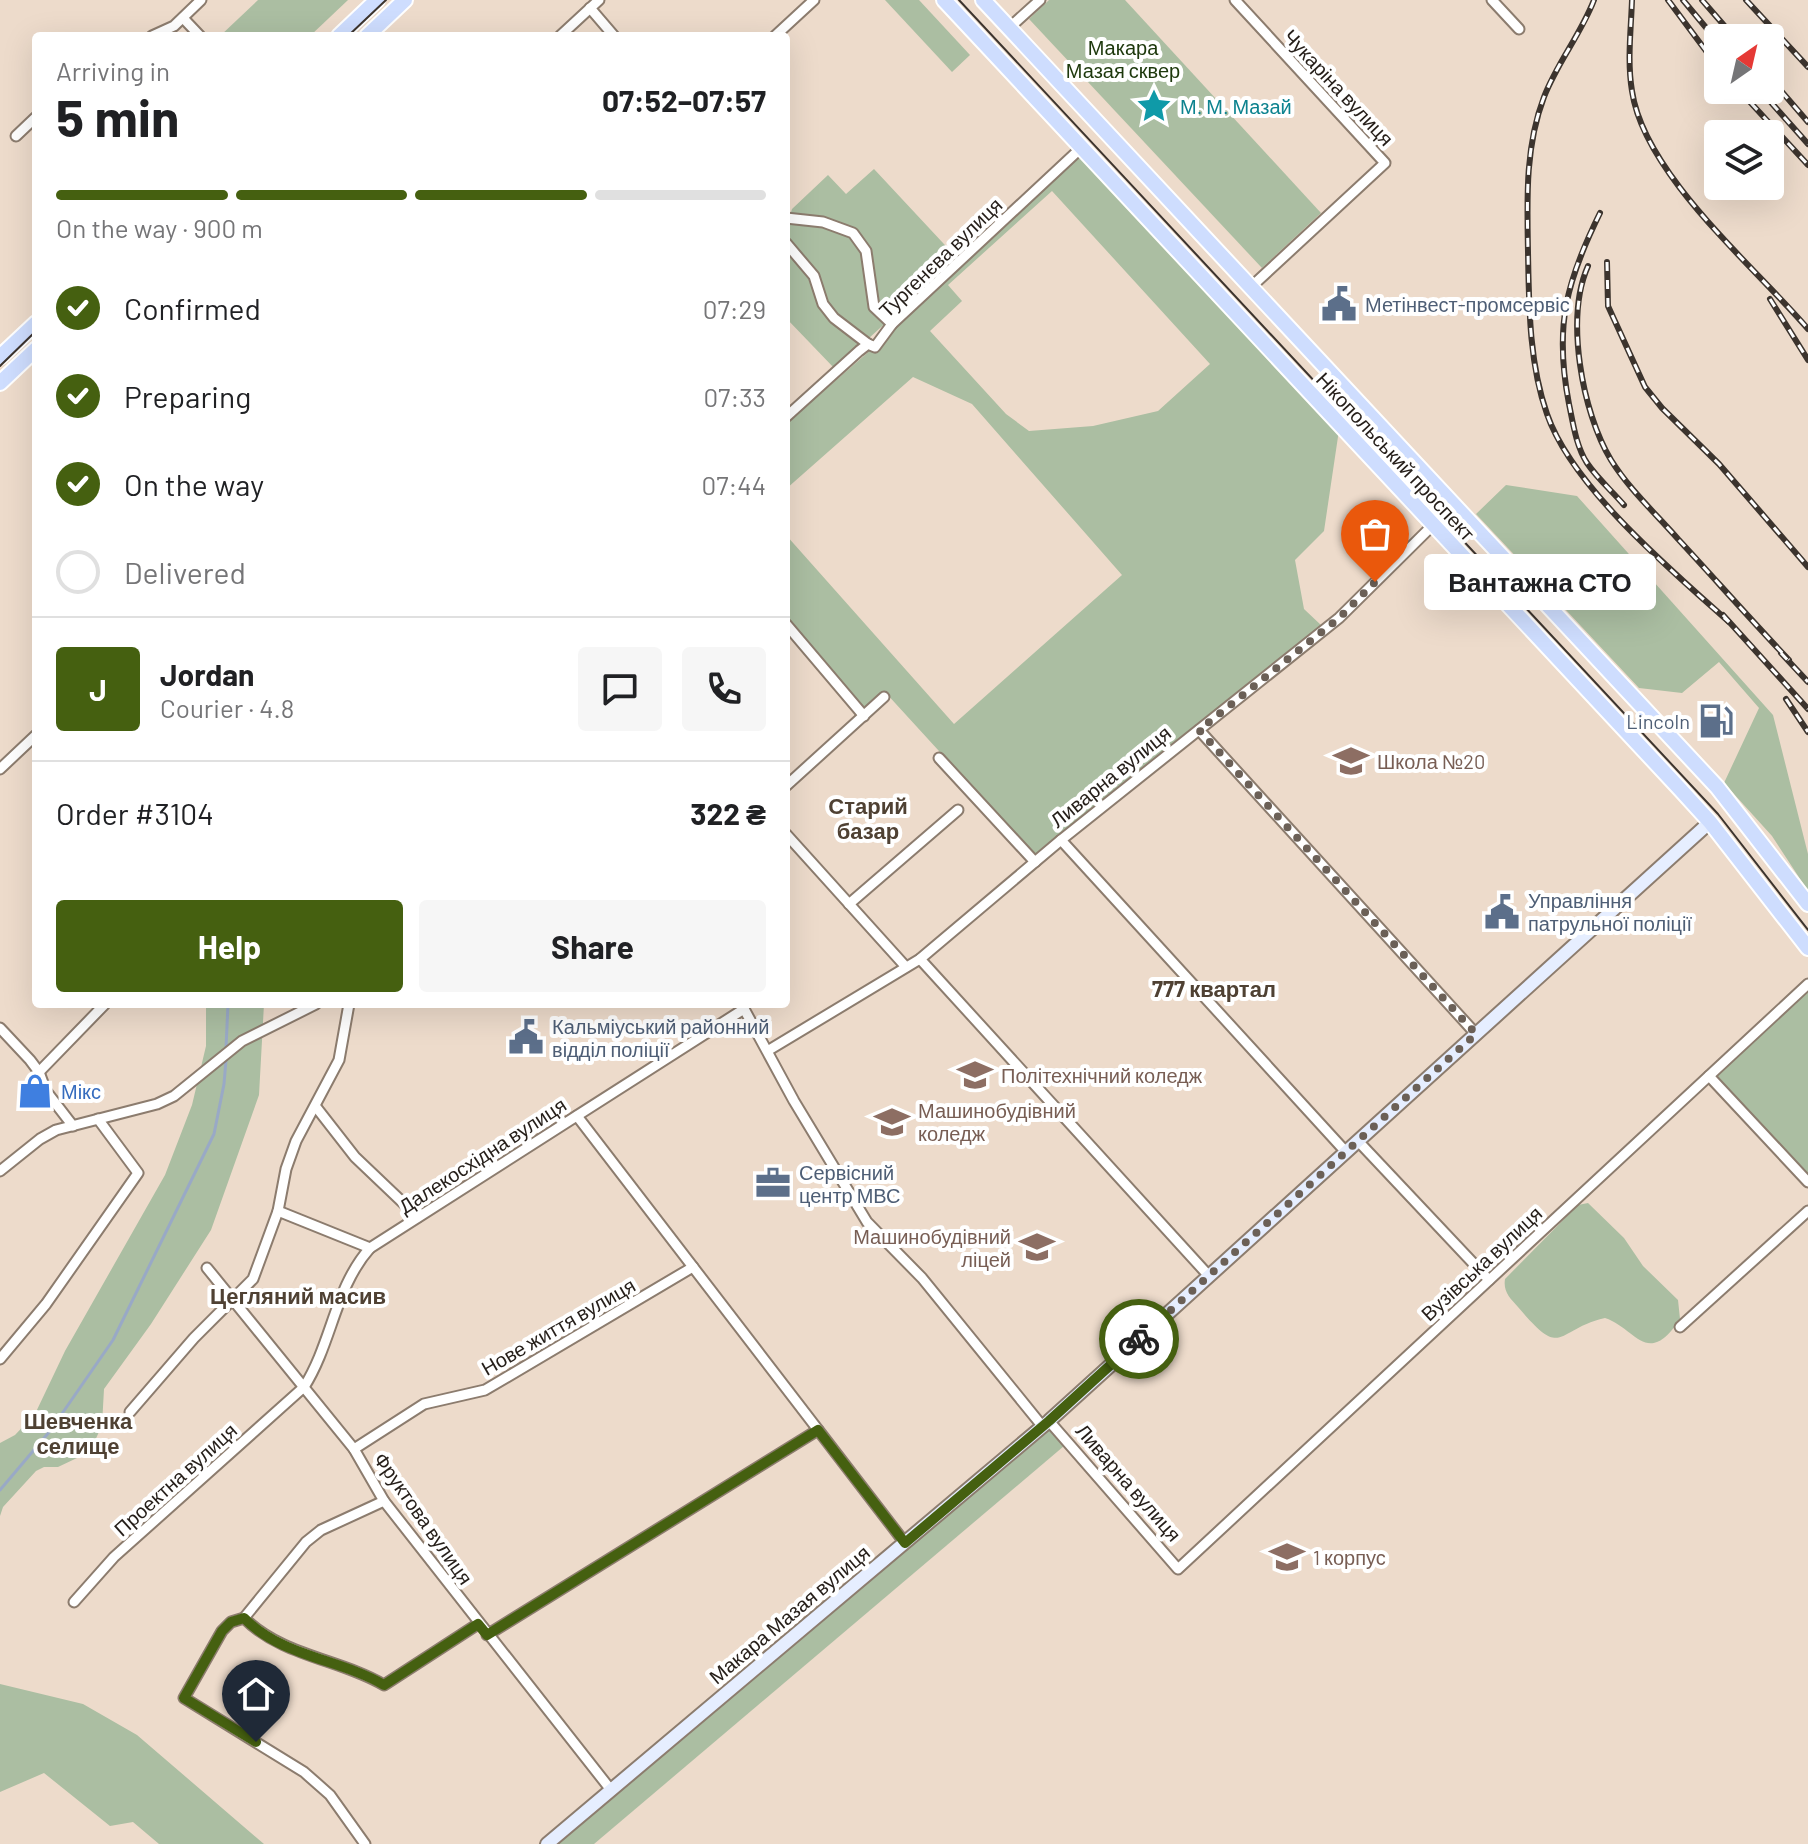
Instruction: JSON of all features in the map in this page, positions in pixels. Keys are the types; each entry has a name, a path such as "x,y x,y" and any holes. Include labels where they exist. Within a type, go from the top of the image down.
{"main road":[{"path":"343,32 377,0"},
{"name":"Нікопольський проспект","path":"944,0 1710,822 1808,948"},
{"name":"Нікопольський проспект","path":"983,0 1731,802 1808,904"},
{"path":"371,32 401,1"},
{"path":"988,48 1009,28"},
{"path":"0,357 32,327"},
{"path":"0,383 32,353"},
{"name":"Ливарна вулиця","path":"1433,525 1454,505"},
{"name":"Макара Мазая вулиця","path":"547,1844 1046,1424 1731,802"}],"street":[{"path":"161,32 174,26 201,0"},
{"path":"564,32 599,0"},
{"path":"779,32 814,0"},
{"path":"1009,28 1040,0"},
{"name":"Чукаріна вулиця","path":"1235,0 1385,163 1251,287"},
{"path":"1492,0 1519,29"},
{"path":"590,8 611,32"},
{"path":"183,18 196,32"},
{"path":"16,136 32,121"},
{"name":"Тургенєва вулиця","path":"790,413 868,344 875,347 892,324 1081,148"},
{"path":"790,218 823,222 853,233 866,251 874,307 892,324"},
{"path":"790,248 814,276 823,304 834,318 868,344"},
{"name":"Ливарна вулиця","path":"769,1050 920,959 1061,840 1339,618 1433,525"},
{"path":"790,629 864,716"},
{"path":"790,782 884,697"},
{"path":"1199,730 1476,1034"},
{"path":"0,769 32,739"},
{"path":"939,758 1035,862"},
{"path":"849,904 958,810"},
{"path":"790,838 906,967"},
{"path":"1061,840 1346,1152"},
{"path":"920,959 1209,1276"},
{"name":"Вузівська вулиця","path":"1178,1569 1808,984"},
{"path":"39,1072 101,1008"},
{"path":"0,1171 48,1134 157,1104 174,1096 242,1041 308,1008"},
{"path":"130,1412 194,1338 253,1279 278,1211 291,1155 339,1060 348,1008"},
{"name":"Далекосхідна вулиця","path":"304,1387 319,1364 347,1279 370,1248 741,1008"},
{"name":"Ливарна вулиця","path":"744,1008 794,1101 867,1222 922,1278 1046,1424 1178,1569"},
{"path":"0,1028 39,1072 46,1091 73,1126"},
{"path":"1709,1076 1808,1182"},
{"path":"316,1107 355,1157 418,1217"},
{"path":"577,1116 905,1543"},
{"path":"0,1359 46,1304 138,1173 98,1119"},
{"path":"1358,1141 1489,1280"},
{"path":"278,1211 370,1248"},
{"path":"1680,1327 1808,1211"},
{"name":"Нове життя вулиця","path":"354,1449 424,1404 485,1390 693,1267"},
{"name":"Фруктова вулиця","path":"207,1268 354,1449 384,1501 611,1790"},
{"name":"Проектна вулиця","path":"74,1602 114,1557 304,1387"},
{"path":"487,1635 818,1430"},
{"path":"365,1844 330,1795 304,1772 184,1698 222,1631 231,1622 244,1618 306,1542 321,1530 384,1501"},
{"path":"244,1618 268,1637 328,1664 358,1670 384,1685 478,1624"}],"green space":[{"path":"258,0 348,0 314,32 224,32"},
{"path":"885,0 919,0 970,55 952,72"},
{"name":"Макара Мазая сквер","path":"1049,0 1125,0 1321,213 1262,268 1029,19"},
{"path":"1082,154 1339,430 1324,531 1295,560 1304,609 1322,626 1035,856 885,692 864,710 790,623 790,540 954,724 1122,575 972,404 913,377 790,485 790,420 890,333","holes":["1052,191 1210,364 1158,411 1093,426 1029,431 1006,414 930,331 962,301 948,285"]},
{"path":"874,169 957,258 835,369 790,322 790,215 792,209 828,175 846,194"},
{"path":"1506,485 1577,496 1773,715 1808,854 1808,891 1772,836 1724,783 1759,708 1719,662 1682,693 1639,688 1476,514"},
{"path":"1808,990 1808,1177 1714,1076"},
{"path":"206,1008 264,1008 259,1095 211,1230 151,1324 104,1389 102,1425 94,1443 77,1458 58,1467 44,1467 36,1471 3,1507 0,1516 0,1443 15,1435 35,1414 65,1351 165,1175 192,1105 206,1046"},
{"path":"1588,1203 1624,1238 1643,1266 1678,1300 1680,1319 1669,1334 1659,1341 1642,1341 1605,1318 1560,1337 1552,1337 1533,1323 1508,1294 1505,1279 1578,1205"},
{"path":"1047,1427 1064,1446 594,1844 551,1844"},
{"path":"0,1684 83,1704 137,1735 264,1844 159,1844 133,1822 110,1826 44,1773 0,1792"}],"waterway":[{"path":"226,1048 228,1008"},
{"path":"0,1490 50,1431 113,1340 214,1134 226,1060"}],"tram line":[{"path":"352,32 386,0"},
{"path":"959,0 1718,814 1808,930"},
{"path":"0,366 32,335"}],"railway":[{"path":"1594,0 1544,97 1530,154 1527,212 1529,293 1531,334 1541,395 1560,442 1601,498 1626,526 1729,622"},
{"path":"1632,0 1632,91 1641,122 1657,154 1704,218 1808,329"},
{"path":"1668,0 1704,48"},
{"path":"1683,0 1704,25"},
{"path":"1702,0 1723,24"},
{"path":"1746,0 1808,67"},
{"path":"1784,94 1808,122"},
{"path":"1752,104 1808,165"},
{"path":"1772,104 1808,144"},
{"path":"1600,213 1579,261 1566,306 1563,328 1565,377 1583,456 1624,505"},
{"path":"1607,262 1608,306 1645,387 1719,464 1808,567"},
{"path":"1588,266 1578,312 1580,364 1592,417 1611,460 1634,491 1789,660"},
{"path":"1770,299 1808,360"},
{"path":"1723,615 1808,709"},
{"path":"1781,653 1808,682"},
{"path":"1786,699 1808,732"}],"way so far":[{"path":"1139,1339 1476,1034 1199,730 1339,618 1375,582"}],"place":[{"name":"М. М. Мазай","path":"1154,106"},
{"name":"Метінвест-промсервіс","path":"1339,304"},
{"name":"Вантажна СТО","path":"1375,582"},
{"name":"Lincoln","path":"1716,721"},
{"name":"Школа №20","path":"1351,761"},
{"name":"Управління патрульної поліції","path":"1502,912"},
{"name":"Кальміуський районний відділ поліції","path":"526,1037"},
{"name":"Політехнічний коледж","path":"975,1075"},
{"name":"Мікс","path":"35,1091"},
{"name":"Машинобудівний коледж","path":"892,1122"},
{"name":"Сервісний центр МВС","path":"773,1183"},
{"name":"Машинобудівний ліцей","path":"1037,1247"},
{"name":"1 корпус","path":"1287,1557"}],"district":[{"name":"Старий базар","path":"868,818"},
{"name":"777 квартал","path":"1214,988"},
{"name":"Цегляний масив","path":"298,1295"},
{"name":"Шевченка селище","path":"78,1432"}],"route":[{"path":"256,1742 184,1698 203,1661 231,1622 244,1618 254,1629 268,1637 328,1664 358,1670 384,1685 478,1624 487,1635 818,1430 905,1543 1049,1421 1139,1339"}]}
